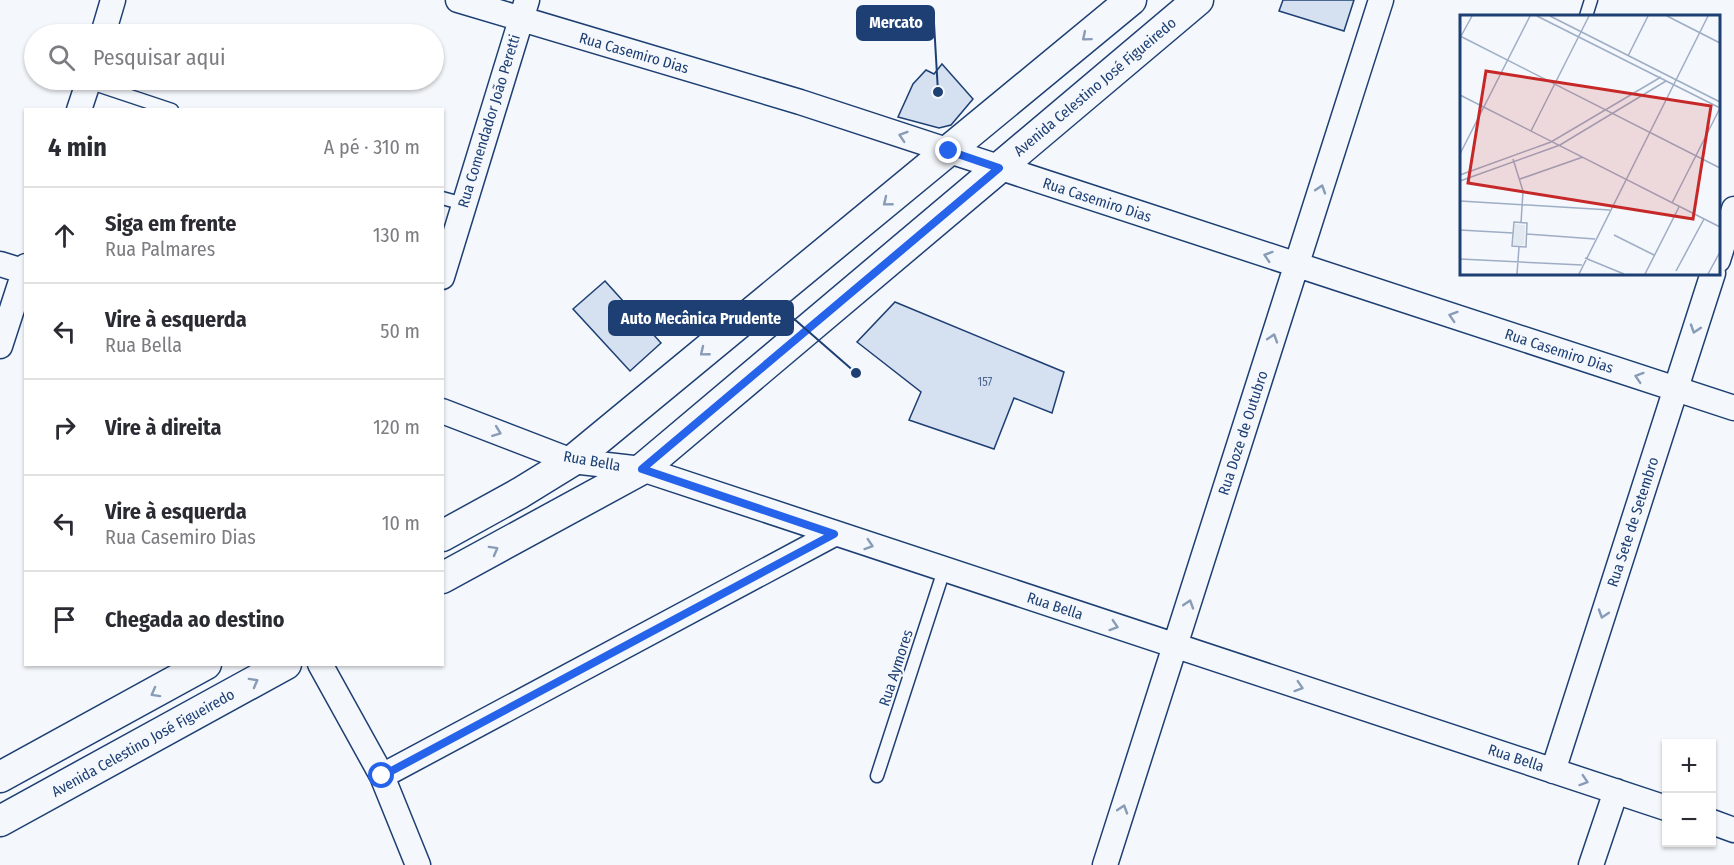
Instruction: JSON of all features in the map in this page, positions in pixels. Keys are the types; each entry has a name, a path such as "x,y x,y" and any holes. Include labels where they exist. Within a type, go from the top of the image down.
{"street":[{"path":"106,24 114,0"},
{"name":"Rua Casemiro Dias","path":"458,0 524,10 1734,408"},
{"path":"444,535 572,461 1131,0"},
{"name":"Avenida Celestino José Figueiredo","path":"444,578 642,469 1198,0"},
{"name":"Rua Doze de Outubro","path":"1105,865 1381,0"},
{"name":"Rua Comendador João Peretti","path":"444,263 453,201 524,10"},
{"path":"80,108 85,90"},
{"path":"1719,257 1734,209"},
{"path":"0,264 24,270"},
{"path":"0,346 24,273"},
{"name":"Rua Sete de Setembro","path":"1553,771 1713,274"},
{"name":"Rua Bella","path":"444,412 572,461 642,469 1662,807"},
{"path":"382,776 834,534"},
{"path":"0,777 202,666"},
{"name":"Avenida Celestino José Figueiredo","path":"0,821 282,666"},
{"path":"321,666 382,776 418,865"},
{"path":"1591,865 1616,791"},
{"path":"1716,823 1734,830"}],"lane":[{"path":"1586,15 1591,0"},
{"path":"114,90 166,108"},
{"name":"Rua Aymores","path":"877,776 944,570"}],"building":[{"path":"1283,0 1354,0 1344,31 1279,11"},
{"path":"942,64 973,99 951,125 939,128 898,117 913,84 926,70 934,74"},
{"path":"605,281 661,343 630,371 573,309"},
{"path":"895,302 1064,372 1052,413 1014,398 994,449 909,420 921,392 857,342"}],"place":[{"name":"Mercato","path":"938,92"},
{"name":"Auto Mecânica Prudente","path":"856,373"}],"route":[{"path":"382,776 834,534 642,469 999,168 949,151"}]}
